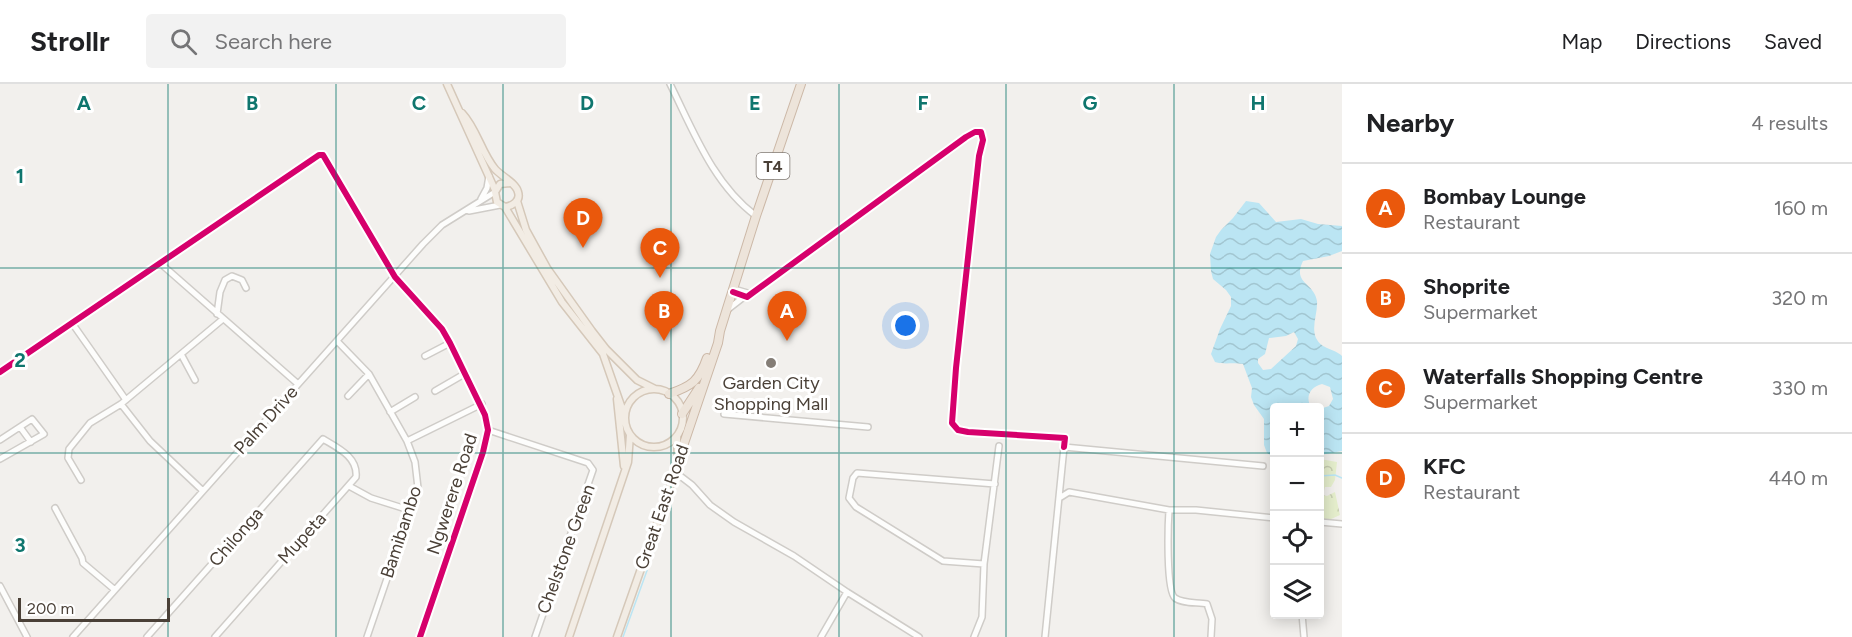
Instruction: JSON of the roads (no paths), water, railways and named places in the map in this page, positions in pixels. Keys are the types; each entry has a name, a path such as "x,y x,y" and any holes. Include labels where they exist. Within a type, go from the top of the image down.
{"highway":[{"name":"Great East Road","path":"678,461 719,339 756,216 801,84"},
{"name":"Great East Road","path":"669,394 689,387 700,376 715,338 720,332"},
{"name":"Great East Road","path":"682,414 706,376"}],"main road":[{"path":"447,84 495,168 518,192 517,201 526,230 556,280 606,349 637,380 669,394 678,402 683,422 677,436 678,461"},
{"path":"462,113 465,127 495,191 495,198 562,302 603,354 611,372 630,435 630,452 625,472 569,637"},
{"path":"495,191 502,183 510,183"},
{"path":"502,206 513,205 517,201"},
{"path":"625,417 631,400 638,394 655,389"},
{"path":"617,396 616,407 625,472"},
{"path":"630,435 639,442 659,447 669,443 677,436"},
{"name":"Great East Road","path":"617,637 678,461"}],"street":[{"path":"670,84 702,150 734,196 756,216"},
{"path":"727,310 957,144 975,132 981,132 983,140 979,156 952,423 958,430 968,432 1065,438 1045,637"},
{"name":"Ngwerere Road","path":"160,263 320,154 325,156 395,277 442,329 482,404 488,430 483,452 420,637"},
{"name":"Palm Drive","path":"473,207 482,198 489,176"},
{"name":"Palm Drive","path":"74,637 423,244 442,225 495,191"},
{"name":"Palm Drive","path":"465,212 502,206"},
{"path":"0,372 160,263 298,384"},
{"path":"217,314 220,292 225,280 232,276 242,280 246,288"},
{"path":"738,278 747,295"},
{"path":"733,291 747,295"},
{"path":"81,480 68,458 70,447 90,423 124,402 223,319"},
{"path":"72,323 150,441 203,491"},
{"name":"Bamibambo","path":"337,341 369,374 407,441 415,462 419,483 367,637"},
{"path":"425,357 450,343"},
{"path":"181,354 195,380"},
{"path":"435,391 466,373"},
{"path":"348,396 369,374"},
{"path":"390,412 415,397"},
{"path":"407,441 482,404"},
{"path":"724,414 868,427"},
{"path":"0,440 32,419 44,433 0,459"},
{"path":"20,427 31,442"},
{"name":"Chelstone Green","path":"488,430 592,467 592,475 535,637"},
{"name":"Chilonga","path":"147,637 321,440 351,458 357,474 350,486"},
{"path":"974,637 982,617 984,564 999,446"},
{"path":"1064,447 1263,466"},
{"path":"675,472 692,485 710,505 734,522 794,556 919,637"},
{"path":"984,564 944,561 856,507 849,498 853,478 858,473 995,484"},
{"path":"350,486 371,498 409,510"},
{"name":"Mupeta","path":"215,637 350,486"},
{"path":"1060,497 1069,492 1169,510 1196,510 1270,517"},
{"path":"55,508 83,563 115,590"},
{"path":"1169,510 1169,572 1173,597 1178,600 1207,604 1212,619 1211,637"},
{"path":"1324,522 1342,524"},
{"path":"0,586 27,637"},
{"path":"820,637 847,592"},
{"path":"1302,619 1304,637"}],"water":[{"path":"1246,201 1259,203 1276,222 1301,219 1318,224 1342,226 1342,251 1303,261 1300,274 1317,301 1314,329 1316,338 1321,345 1342,356 1342,451 1324,454 1324,408 1329,406 1333,399 1330,387 1322,384 1314,387 1309,396 1309,403 1270,403 1270,455 1264,445 1264,419 1254,405 1251,397 1252,388 1243,364 1215,362 1211,354 1231,306 1231,297 1213,279 1211,271 1210,254 1221,230","holes":["1294,332 1298,339 1296,346 1271,369 1263,370 1258,363 1258,359 1265,354 1269,338 1286,336"]}],"waterway":[{"path":"1324,476 1335,475 1342,478"},
{"path":"623,637 649,565 661,522"}],"place":[{"name":"KFC","path":"583,248"},
{"name":"Waterfalls Shopping Centre","path":"660,278"},
{"name":"Shoprite","path":"664,341"},
{"name":"Bombay Lounge","path":"787,341"},
{"name":"Garden City Shopping Mall","path":"771,363"}]}
